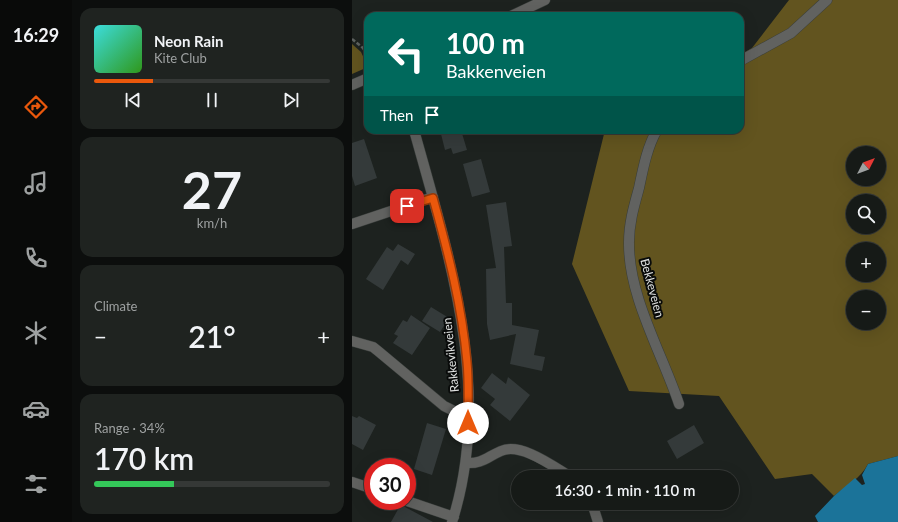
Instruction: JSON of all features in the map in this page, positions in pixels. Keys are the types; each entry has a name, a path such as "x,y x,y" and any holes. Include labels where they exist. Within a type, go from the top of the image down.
{"street":[{"path":"518,12 544,0"},
{"path":"744,59 791,33 827,0"},
{"path":"352,85 364,80"},
{"name":"Rakkevikveien","path":"415,134 451,266 462,324 467,362 468,414 466,463 453,519 416,504"},
{"name":"Bekkeveien","path":"655,134 650,145 630,224 630,262 639,298 679,404"},
{"path":"352,224 433,198"},
{"path":"352,341 373,347 444,406 454,411 468,414"},
{"path":"466,463 478,464 500,451 516,449 542,460 559,470"},
{"path":"352,482 364,486"},
{"path":"594,510 598,522"}],"path":[{"path":"352,39 364,50"}],"shaded area":[{"path":"789,0 898,0 898,456 868,464 857,478 834,496 812,474 775,479 719,396 629,391 572,264 604,134 744,134 744,53 752,48"},
{"path":"352,44 361,52 364,58 364,69 352,74"}],"water":[{"path":"898,456 898,522 818,522 815,516 834,496 855,478 862,485 865,484 862,475 868,464"}],"building":[{"path":"441,134 462,134 467,150 453,154 451,148 445,150"},
{"path":"364,139 377,178 355,186 352,176 352,143"},
{"path":"481,159 490,192 472,197 463,164"},
{"path":"506,202 512,246 504,247 506,303 512,303 512,325 539,330 534,355 545,357 542,371 510,364 516,334 490,340 487,324 486,269 496,268 486,205"},
{"path":"398,244 415,254 408,265 401,260 383,290 366,279 387,247 393,251"},
{"path":"431,307 449,318 440,332 422,321"},
{"path":"411,315 430,328 412,355 393,343 398,336 394,334 403,320 407,322"},
{"path":"492,373 506,384 508,377 530,395 510,421 490,405 495,399 481,388"},
{"path":"352,416 357,418 359,416 376,425 363,450 352,444"},
{"path":"427,423 446,429 432,475 416,470 416,462"},
{"path":"694,425 704,443 677,459 667,441"},
{"path":"398,510 411,510 433,522 391,522"}],"route":[{"path":"407,206 433,198 451,266 462,324 467,362 468,423"}]}
